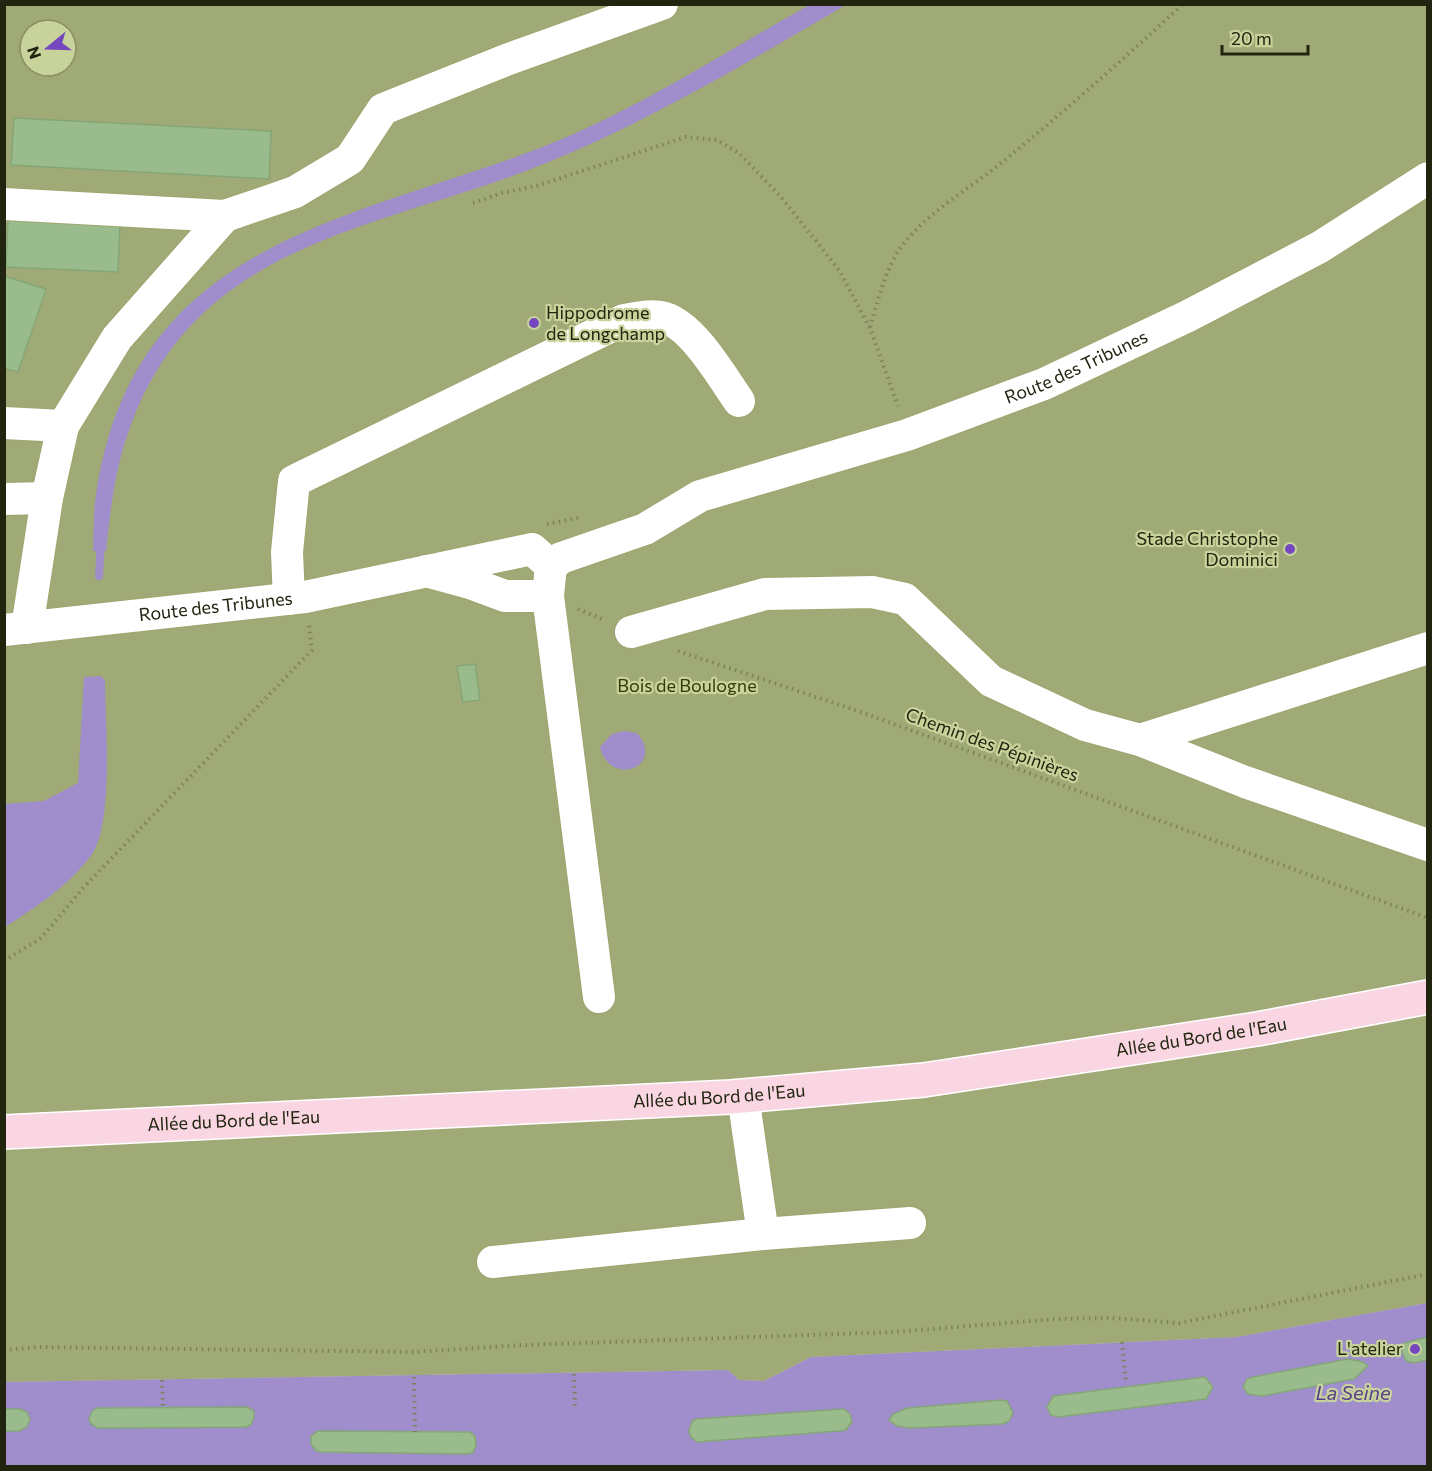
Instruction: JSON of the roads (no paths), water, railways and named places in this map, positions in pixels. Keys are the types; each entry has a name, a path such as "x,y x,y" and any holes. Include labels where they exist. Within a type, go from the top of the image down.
{"main road":[{"name":"Allée du Bord de l'Eau","path":"4,1132 743,1095 924,1080 1257,1029 1428,997"}],"street":[{"path":"4,204 225,216 295,192 350,159 383,109 506,60 662,4"},
{"name":"Route des Tribunes","path":"423,562 505,596 549,581 561,558 645,529 700,496 907,435 1044,384 1188,316 1320,247 1428,178"},
{"path":"16,629 63,426 117,338 225,216"},
{"path":"297,598 287,552 294,481 624,320 645,316 665,318 680,326 702,349 739,401"},
{"path":"4,423 63,426"},
{"path":"4,499 46,498"},
{"name":"Route des Tribunes","path":"16,629 297,598 423,562 532,549 549,581"},
{"path":"549,581 599,997"},
{"path":"632,632 765,594 872,592 905,599 991,681 1085,725 1140,740 1245,783 1428,845"},
{"path":"1140,740 1428,648"},
{"path":"743,1095 763,1234"},
{"path":"493,1262 763,1234 910,1223"}],"water":[{"path":"811,4 846,5 699,89 585,146 483,186 357,227 297,252 243,282 195,321 156,373 126,439 118,467 106,551 93,551 97,488 120,405 157,340 205,291 263,252 329,222 545,146 614,115 680,80"},
{"path":"101,676 105,681 107,770 106,796 99,839 92,854 73,876 5,927 5,804 44,801 78,783 84,677"},
{"path":"625,731 637,733 644,745 645,755 641,763 624,770 614,767 606,760 600,747 612,734"},
{"name":"La Seine","path":"1427,1303 1427,1466 5,1466 4,1382 728,1370 739,1380 764,1381 811,1357 1237,1337"}],"waterway":[{"path":"99,576 101,540"}],"place":[{"name":"Hippodrome de Longchamp","path":"534,323"},
{"name":"Stade Christophe Dominici","path":"1290,549"},
{"name":"L'atelier","path":"1415,1349"}],"park label":[{"name":"Bois de Boulogne","path":"687,686"}]}
